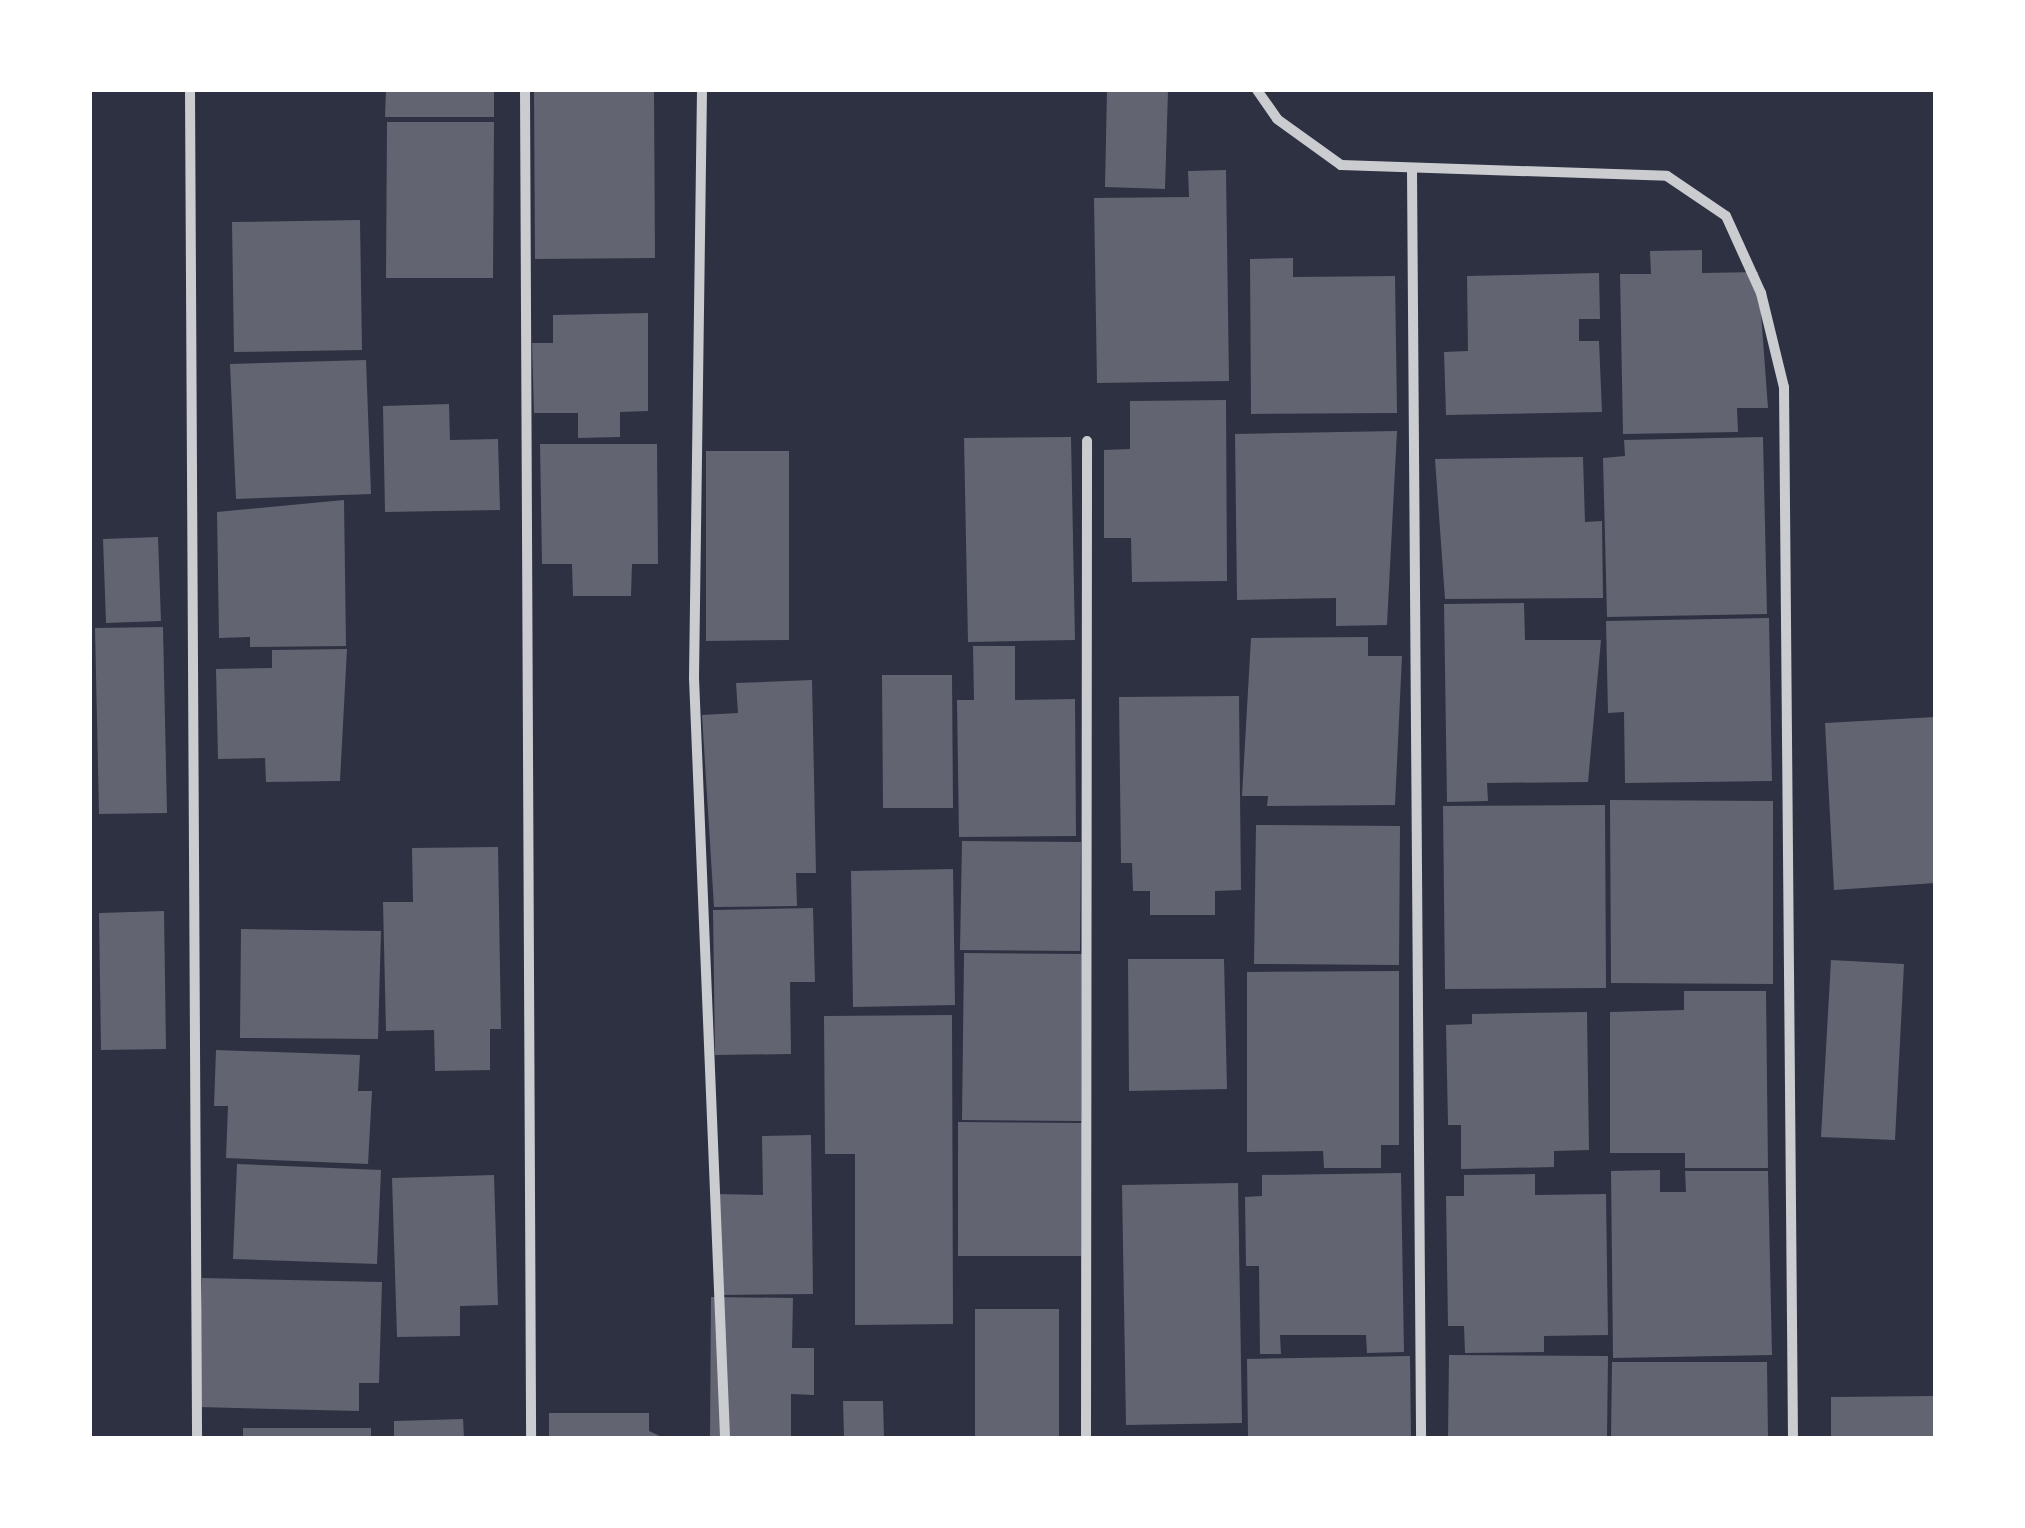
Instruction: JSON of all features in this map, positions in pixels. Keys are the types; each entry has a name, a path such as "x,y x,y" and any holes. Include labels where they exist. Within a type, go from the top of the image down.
{"street":[{"path":"190,90 196,1438"},
{"path":"525,90 532,1438"},
{"path":"702,90 694,678 725,1438"},
{"path":"1257,90 1277,119 1341,165 1667,176 1726,216 1762,293 1784,388 1792,1438"},
{"path":"1412,170 1421,1438"},
{"path":"1086,1438 1087,442"}],"building":[{"path":"386,90 494,90 494,117 385,117"},
{"path":"534,90 654,90 655,258 535,259"},
{"path":"1107,90 1168,90 1165,189 1105,187"},
{"path":"387,122 494,122 493,278 386,278"},
{"path":"1226,170 1229,381 1097,383 1094,198 1189,197 1188,171"},
{"path":"360,220 362,350 234,352 232,222"},
{"path":"1702,250 1702,273 1758,272 1768,408 1737,408 1738,432 1623,434 1620,274 1651,274 1650,251"},
{"path":"1293,258 1293,277 1395,276 1397,413 1251,414 1250,259"},
{"path":"1599,273 1600,319 1579,319 1579,341 1599,341 1602,412 1446,415 1444,352 1468,351 1467,276"},
{"path":"648,313 648,411 620,412 620,437 578,438 578,413 534,413 532,343 553,343 553,315"},
{"path":"366,360 371,494 236,499 230,364"},
{"path":"1226,400 1227,581 1132,582 1131,538 1104,538 1104,450 1130,449 1130,401"},
{"path":"449,404 450,440 498,439 500,510 385,512 383,406"},
{"path":"1397,431 1387,625 1336,626 1336,598 1237,600 1235,434"},
{"path":"1071,437 1075,640 968,642 964,438"},
{"path":"1763,437 1767,614 1607,617 1603,458 1625,456 1624,440"},
{"path":"540,444 657,444 658,564 632,564 631,596 573,596 572,564 542,564"},
{"path":"706,451 789,451 789,640 706,641"},
{"path":"1583,457 1585,522 1602,521 1603,598 1445,599 1435,459"},
{"path":"344,500 346,646 250,647 250,637 219,638 217,512"},
{"path":"158,537 161,621 106,623 103,539"},
{"path":"1524,603 1525,640 1601,640 1588,782 1487,783 1488,801 1447,802 1444,604"},
{"path":"1769,618 1772,781 1625,783 1624,712 1608,713 1606,621"},
{"path":"163,627 167,813 99,814 95,628"},
{"path":"1368,637 1368,656 1402,656 1395,805 1267,806 1268,796 1242,796 1251,638"},
{"path":"973,646 1015,646 1015,700 1075,699 1076,836 959,837 957,700 974,700"},
{"path":"347,649 340,781 266,782 265,758 218,759 216,669 272,668 272,650"},
{"path":"882,675 952,675 953,808 883,808"},
{"path":"812,680 816,873 796,873 797,906 714,907 702,715 738,713 736,683"},
{"path":"1239,696 1241,890 1215,891 1215,915 1150,915 1150,891 1133,891 1132,863 1121,863 1119,697"},
{"path":"1935,717 1935,883 1834,890 1825,723"},
{"path":"1610,800 1773,801 1773,984 1611,983"},
{"path":"1605,805 1606,988 1445,989 1443,806"},
{"path":"1256,825 1400,826 1399,965 1254,964"},
{"path":"962,841 1081,842 1080,951 960,950"},
{"path":"498,847 501,1029 490,1029 490,1070 435,1071 434,1030 386,1031 383,902 413,902 412,848"},
{"path":"953,869 955,1005 853,1007 851,871"},
{"path":"813,908 815,982 790,982 791,1054 715,1055 713,910"},
{"path":"164,911 166,1049 101,1050 99,913"},
{"path":"241,929 381,931 378,1039 240,1038"},
{"path":"964,953 1082,954 1081,1121 962,1120"},
{"path":"1128,959 1224,959 1227,1089 1129,1091"},
{"path":"1831,960 1904,964 1895,1140 1821,1137"},
{"path":"1399,971 1399,1145 1381,1145 1381,1168 1324,1168 1323,1151 1247,1152 1247,972"},
{"path":"1684,991 1766,991 1768,1168 1685,1168 1685,1153 1610,1153 1610,1012 1684,1010"},
{"path":"1587,1012 1589,1150 1554,1151 1554,1167 1461,1169 1461,1125 1448,1125 1446,1025 1472,1024 1472,1014"},
{"path":"952,1015 953,1324 855,1325 855,1154 825,1154 824,1016"},
{"path":"216,1050 360,1055 358,1091 372,1091 368,1164 226,1158 228,1106 214,1106"},
{"path":"958,1122 1082,1123 1081,1256 958,1256"},
{"path":"811,1135 813,1294 719,1295 718,1194 763,1195 762,1136"},
{"path":"237,1164 381,1170 377,1264 233,1259"},
{"path":"1660,1170 1660,1192 1686,1192 1685,1171 1768,1171 1772,1355 1613,1358 1611,1171"},
{"path":"1401,1173 1404,1352 1367,1353 1366,1335 1280,1335 1281,1354 1260,1354 1259,1266 1246,1266 1245,1197 1262,1196 1262,1175"},
{"path":"1535,1174 1535,1195 1606,1194 1608,1335 1544,1336 1544,1352 1465,1353 1464,1326 1448,1326 1446,1196 1464,1196 1464,1175"},
{"path":"494,1175 498,1305 460,1306 460,1336 397,1337 392,1178"},
{"path":"1238,1183 1242,1423 1126,1425 1122,1185"},
{"path":"202,1278 382,1282 379,1383 359,1383 359,1411 198,1407"},
{"path":"711,1297 793,1298 792,1348 814,1348 814,1395 791,1394 791,1438 710,1438"},
{"path":"975,1309 1059,1309 1059,1438 975,1438"},
{"path":"1449,1355 1608,1356 1607,1438 1448,1438"},
{"path":"1410,1356 1411,1438 1248,1438 1247,1359"},
{"path":"1612,1362 1767,1362 1768,1438 1611,1438"},
{"path":"1935,1396 1935,1438 1831,1438 1831,1397"},
{"path":"843,1401 883,1401 884,1438 844,1438"},
{"path":"549,1413 649,1413 649,1431 664,1438 549,1438"},
{"path":"463,1419 464,1438 394,1438 394,1421"},
{"path":"243,1428 371,1428 371,1438 243,1438"}]}
